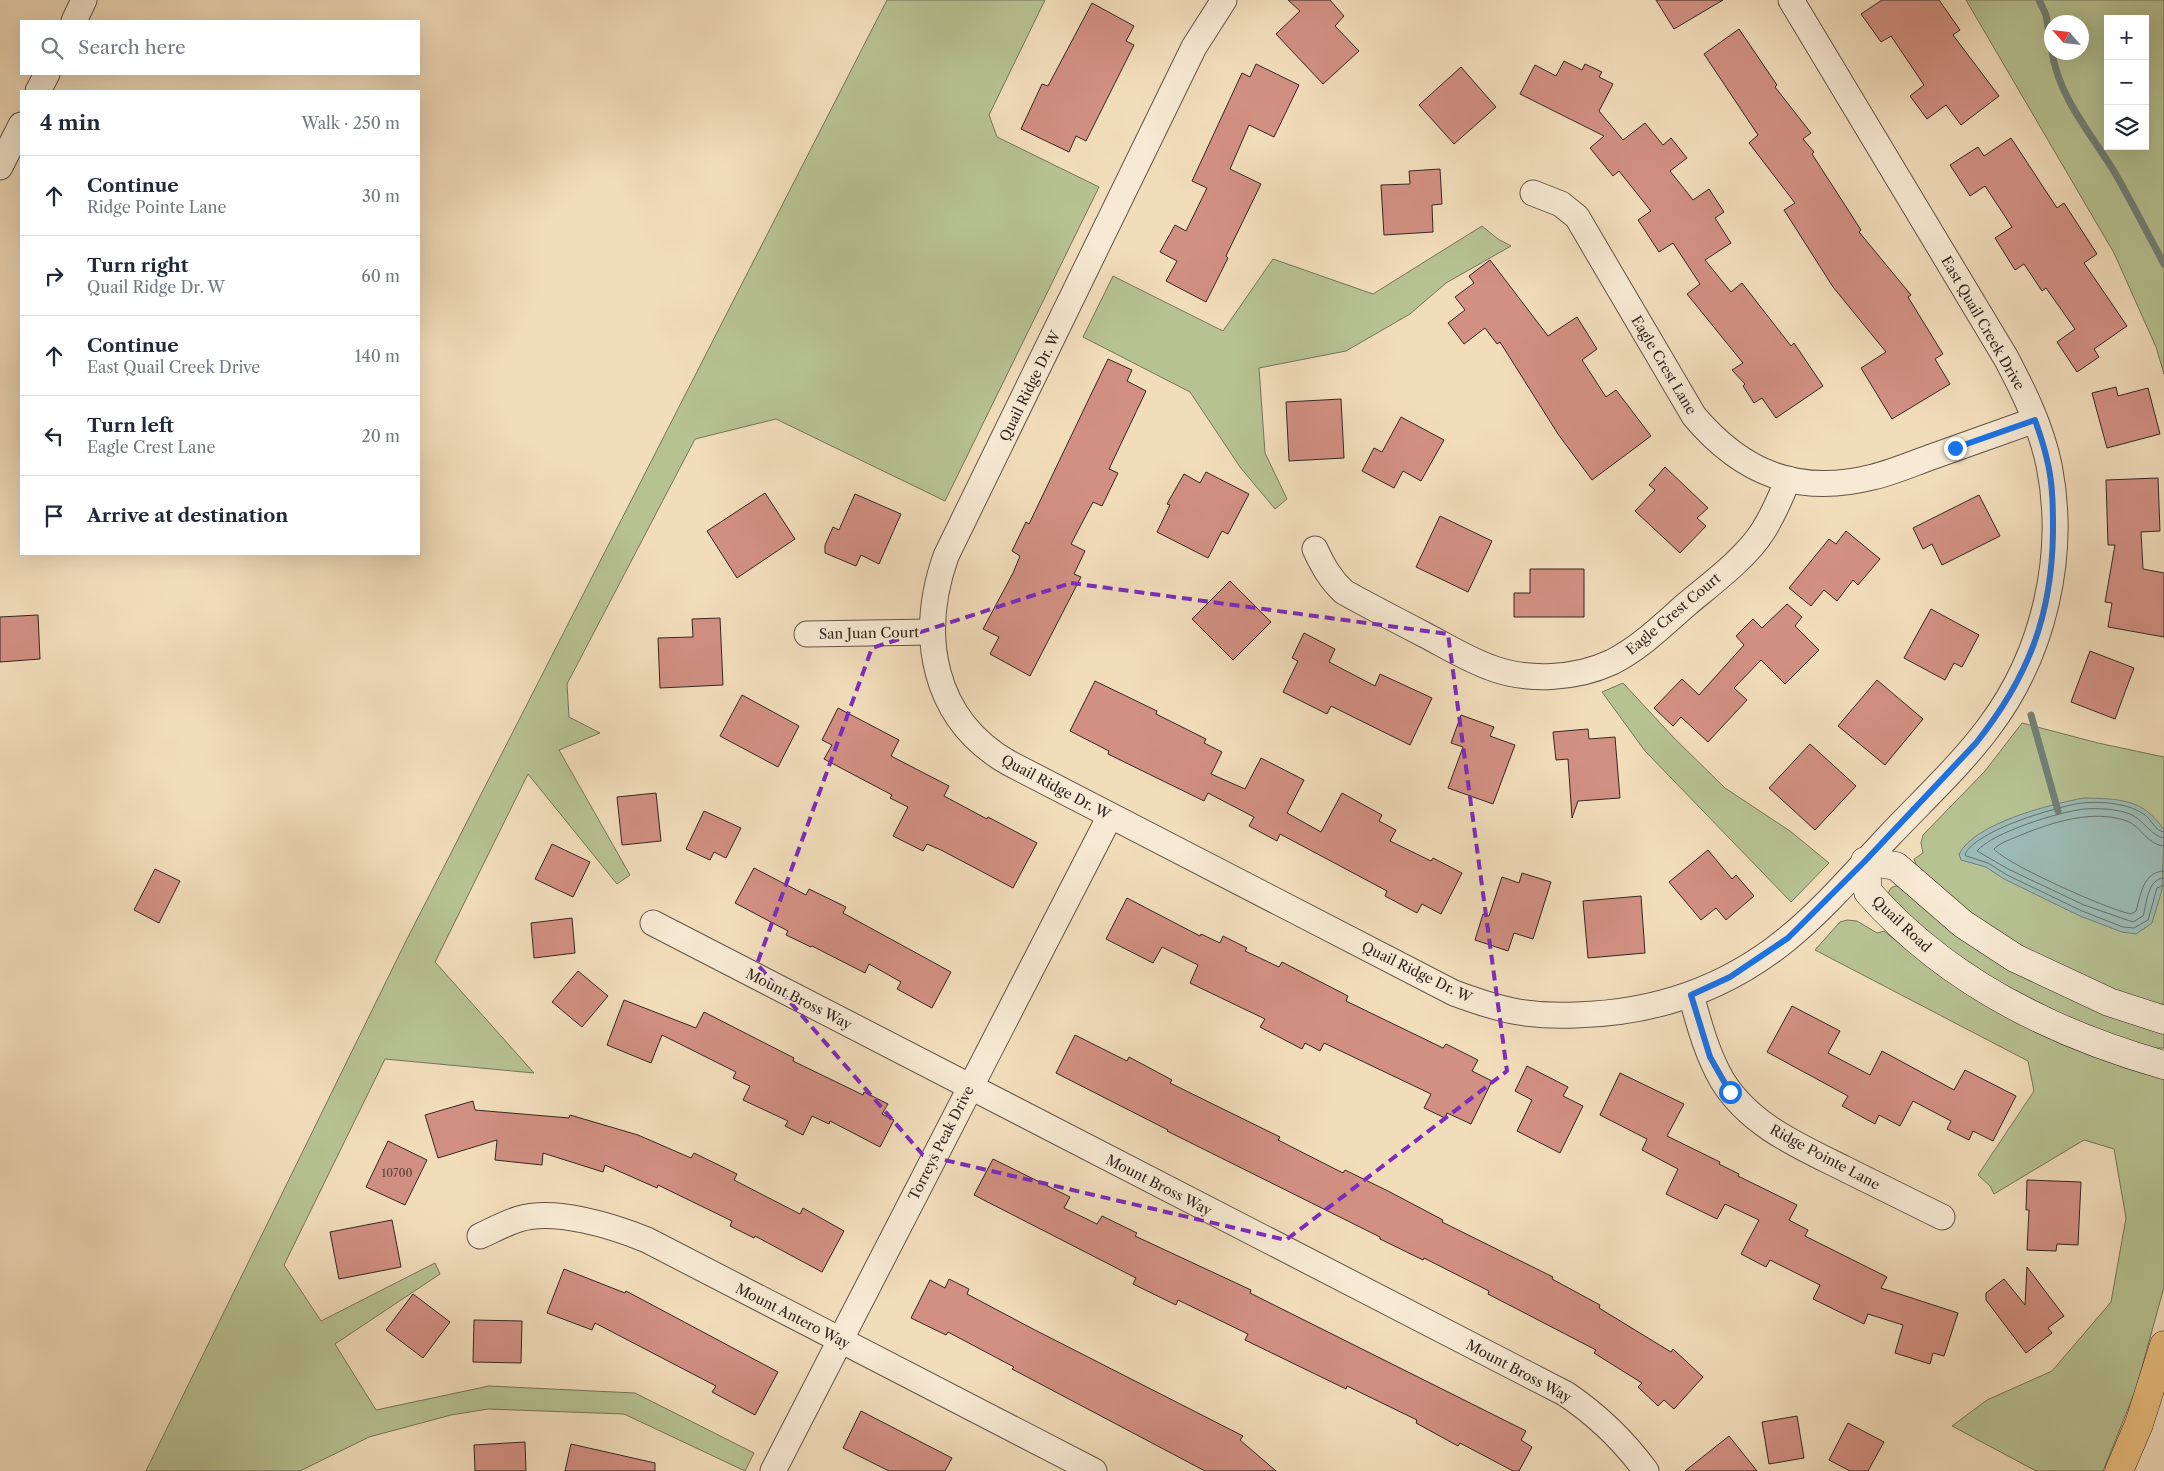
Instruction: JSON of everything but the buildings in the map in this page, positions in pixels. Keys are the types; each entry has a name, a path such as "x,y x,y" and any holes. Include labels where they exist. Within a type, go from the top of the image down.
{"main road":[{"path":"2119,1471 2139,1424 2164,1345"}],"street":[{"path":"74,20 84,0"},
{"name":"Quail Ridge Dr. W","path":"1224,0 1194,47 946,556 933,604 932,632 935,663 941,685 953,709 976,738 997,756 1110,816 1454,993 1485,1004 1528,1014 1590,1015 1642,1009 1691,995 1730,977 1788,938 1865,861"},
{"name":"East Quail Creek Drive","path":"1790,0 2006,358 2035,420 2048,464 2053,525 2048,599 2036,640 2019,679 1990,726 1976,743 1865,861"},
{"path":"39,90 46,75"},
{"path":"0,167 20,127"},
{"name":"Eagle Crest Lane","path":"1533,193 1561,204 1577,217 1686,404 1704,428 1718,442 1743,461 1762,472 1788,479 1816,482 1854,481 1872,477 2035,420"},
{"name":"Eagle Crest Court","path":"1315,549 1332,581 1344,592 1468,658 1491,668 1515,674 1545,677 1567,675 1598,667 1624,655 1649,637 1708,586 1751,547 1763,532 1788,479"},
{"name":"San Juan Court","path":"807,634 932,632"},
{"name":"Torreys Peak Drive","path":"773,1471 1110,816"},
{"path":"1865,861 1896,866 1963,924 2015,958 2109,1002 2164,1020"},
{"name":"Quail Road","path":"1865,861 1868,892 1909,935 1966,979 2018,1009 2065,1032 2120,1053 2164,1065"},
{"name":"Mount Bross Way","path":"653,923 1566,1394 1604,1424 1632,1453 1646,1471"},
{"name":"Ridge Pointe Lane","path":"1691,995 1710,1057 1730,1092 1749,1114 1763,1125 1797,1144 1942,1217"},
{"name":"Mount Antero Way","path":"480,1236 519,1219 548,1216 578,1220 630,1233 647,1240 1094,1471"}],"highlighted area":[{"path":"1071,583 1448,634 1507,1071 1286,1240 923,1155 757,964 872,648"}],"green space":[{"path":"887,0 1045,0 989,115 997,137 1099,187 945,501 776,419 695,439 567,684 569,717 600,733 559,750 630,875 617,884 528,774 435,962 534,1073 385,1059 284,1265 321,1321 435,1263 440,1274 335,1344 376,1410 489,1386 635,1393 754,1453 745,1471 624,1414 488,1409 451,1415 369,1437 300,1471 146,1471 405,943"},
{"path":"1966,0 2164,0 2164,374 2156,347 2114,253"},
{"path":"1482,226 1498,239 1511,246 1446,283 1410,314 1346,351 1259,368 1265,453 1287,499 1275,509 1240,467 1190,392 1083,337 1113,276 1223,331 1273,259 1373,294"},
{"path":"1623,683 1674,738 1725,788 1790,831 1829,863 1791,902 1645,751 1602,692"},
{"path":"2022,723 2098,743 2164,757 2164,1004 2155,1004 2131,997 2037,956 1992,930 1955,901 1917,867 1914,859 1923,853 1921,843 1923,835 1985,771"},
{"path":"1895,886 1900,886 2032,981 2094,1010 2164,1033 2164,1048 2152,1048 2081,1024 1986,975 1957,957 1914,922 1888,893"},
{"path":"1847,920 1857,921 1877,933 1884,931 1943,978 1969,995 2097,1057 2164,1079 2164,1287 2136,1389 2103,1471 2036,1471 1952,1426 1987,1400 2052,1371 2111,1302 2126,1218 2114,1149 2084,1140 1994,1194 1990,1186 1978,1175 2034,1091 2028,1061 1815,950 1840,922"}],"water":[{"path":"2084,798 2129,802 2156,819 2164,830 2162,890 2152,923 2136,934 2122,932 2080,916 2004,879 1986,867 1961,860 1959,854 1968,843 1997,824 2034,810"}],"waterway":[{"path":"2039,0 2046,15"},
{"path":"2054,60 2069,100 2115,173 2164,264"},
{"path":"2031,715 2058,811"}],"route":[{"path":"1730,1092 1710,1057 1691,995 1730,977 1770,952 1809,918 1865,861 1990,726 2019,679 2036,640 2048,599 2053,547 2053,504 2048,464 2035,420 1955,448"}]}
